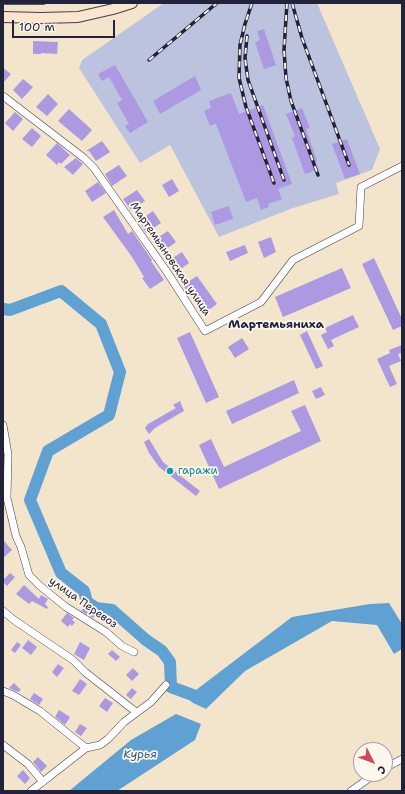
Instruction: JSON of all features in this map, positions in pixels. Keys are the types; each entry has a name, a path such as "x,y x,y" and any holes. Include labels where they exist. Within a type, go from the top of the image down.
{"main road":[{"path":"3,17 41,18 78,16 113,9 132,3"}],"street":[{"name":"Мартемьяновская улица","path":"3,96 84,158 94,168 167,272 205,331 261,302 293,260 360,226 362,187 402,166"},
{"name":"улица Перевоз","path":"3,425 8,454 7,498 16,536 21,547 29,575 66,607 106,632 122,646 134,652"},
{"path":"3,611 73,660 85,672 136,712"},
{"path":"31,791 86,748 100,745 108,739 124,722 151,702 166,685"},
{"path":"3,691 13,695 40,711 86,748"},
{"path":"3,745 28,764 43,782"},
{"path":"393,763 402,758"},
{"path":"351,791 364,782"}],"shaded area":[{"path":"164,3 317,3 380,149 372,170 336,183 339,194 293,208 219,237 170,145 140,163 79,68 82,60"}],"water":[{"path":"389,603 402,624 402,649 394,654 377,625 332,621 245,671 206,709 191,702 196,690 292,617 370,604"},
{"name":"Курья","path":"176,714 201,724 195,740 117,791 69,791 131,740"}],"building":[{"path":"264,29 276,65 264,69 255,42 260,40 257,31"},
{"path":"33,41 58,42 57,54 33,54"},
{"path":"115,65 148,122 130,133 125,126 129,124 117,103 122,100 109,77 102,81 98,74"},
{"path":"3,68 11,74 3,83"},
{"path":"195,76 201,90 160,114 153,101"},
{"path":"23,79 33,87 22,99 13,90"},
{"path":"231,93 239,114 263,105 292,184 278,189 282,199 268,204 269,207 261,210 257,198 246,202 216,124 210,126 204,111 211,108 209,101"},
{"path":"48,94 58,104 47,116 36,107"},
{"path":"302,108 310,128 306,129 317,161 313,163 316,170 305,174 292,138 295,136 286,114"},
{"path":"69,109 92,130 82,141 58,121"},
{"path":"15,112 23,119 13,131 5,123"},
{"path":"32,128 41,136 32,147 22,139"},
{"path":"347,139 360,174 345,179 332,144"},
{"path":"102,141 110,152 96,161 89,151 86,151"},
{"path":"57,143 70,155 61,164 59,162 57,165 46,155"},
{"path":"76,158 83,164 73,175 64,167"},
{"path":"119,165 127,176 112,186 105,174"},
{"path":"172,179 179,191 169,197 162,185"},
{"path":"98,182 106,193 92,202 85,191"},
{"path":"137,190 145,201 131,210 123,199"},
{"path":"229,206 233,219 215,225 211,212"},
{"path":"114,210 128,234 132,231 164,280 150,289 142,278 144,277 132,257 103,217"},
{"path":"153,211 161,223 146,233 139,221"},
{"path":"168,231 176,242 162,252 154,240"},
{"path":"271,237 276,252 264,258 258,242"},
{"path":"245,245 248,253 230,261 226,252"},
{"path":"182,252 189,263 175,273 168,261"},
{"path":"374,258 402,319 402,326 393,330 362,264"},
{"path":"342,268 351,288 283,317 275,297"},
{"path":"197,276 217,304 203,314 183,285"},
{"path":"353,315 359,327 331,340 334,346 328,349 321,335 327,332 325,328"},
{"path":"307,331 323,366 316,369 300,335"},
{"path":"190,332 219,397 206,403 177,338"},
{"path":"242,338 249,349 235,358 228,347"},
{"path":"402,345 402,353 398,354 401,361 389,366 397,384 390,387 377,359 390,353 389,350"},
{"path":"294,380 299,393 232,424 226,411"},
{"path":"321,387 325,395 316,399 312,391"},
{"path":"180,401 184,411 155,428 149,434 145,428 148,424 176,408 173,405"},
{"path":"305,405 321,441 219,489 199,445 211,439 224,467 301,431 291,411"},
{"name":"гаражи","path":"149,439 163,462 200,491 196,496 159,467 149,453 144,442"},
{"path":"3,540 12,550 3,558"},
{"path":"10,573 15,577 7,586 3,580"},
{"path":"24,585 39,599 41,595 48,599 45,604 48,607 47,609 32,601 29,604 16,594"},
{"path":"85,606 95,616 93,618 81,611"},
{"path":"67,613 74,618 72,620 75,622 72,626 70,624 68,627 61,621"},
{"path":"28,640 37,647 31,655 22,648"},
{"path":"17,642 21,645 15,653 11,650"},
{"path":"80,642 90,648 84,660 74,654"},
{"path":"112,650 120,657 116,661 108,654"},
{"path":"58,664 64,668 57,677 52,672"},
{"path":"133,668 139,674 132,681 126,675"},
{"path":"80,679 87,684 79,695 72,691"},
{"path":"14,683 21,690 18,692 9,688"},
{"path":"132,688 137,692 131,699 126,695"},
{"path":"34,693 43,699 39,705 30,699"},
{"path":"105,698 113,703 107,712 99,706"},
{"path":"59,710 70,717 65,725 55,717"},
{"path":"80,724 87,728 81,736 75,732"},
{"path":"38,757 47,766 41,772 33,762"},
{"path":"23,770 30,778 25,784 17,776"}],"waterway":[{"path":"3,309 10,310 61,291 101,324 120,372 109,415 48,451 30,500 61,573 84,591 87,602 96,608 112,610 146,640 162,651 170,662 171,687 198,697 207,690"}],"railway":[{"path":"5,3 44,3"},
{"path":"149,60 217,3"},
{"path":"252,3 240,45 239,78 246,107 274,183"},
{"path":"287,3 284,50 286,78 291,101 318,175"},
{"path":"292,3 302,38 349,165"},
{"path":"247,36 245,58 248,80 284,180"}],"place":[{"name":"гаражи","path":"170,471"}],"district":[{"name":"Мартемьяниха","path":"276,325"}]}
